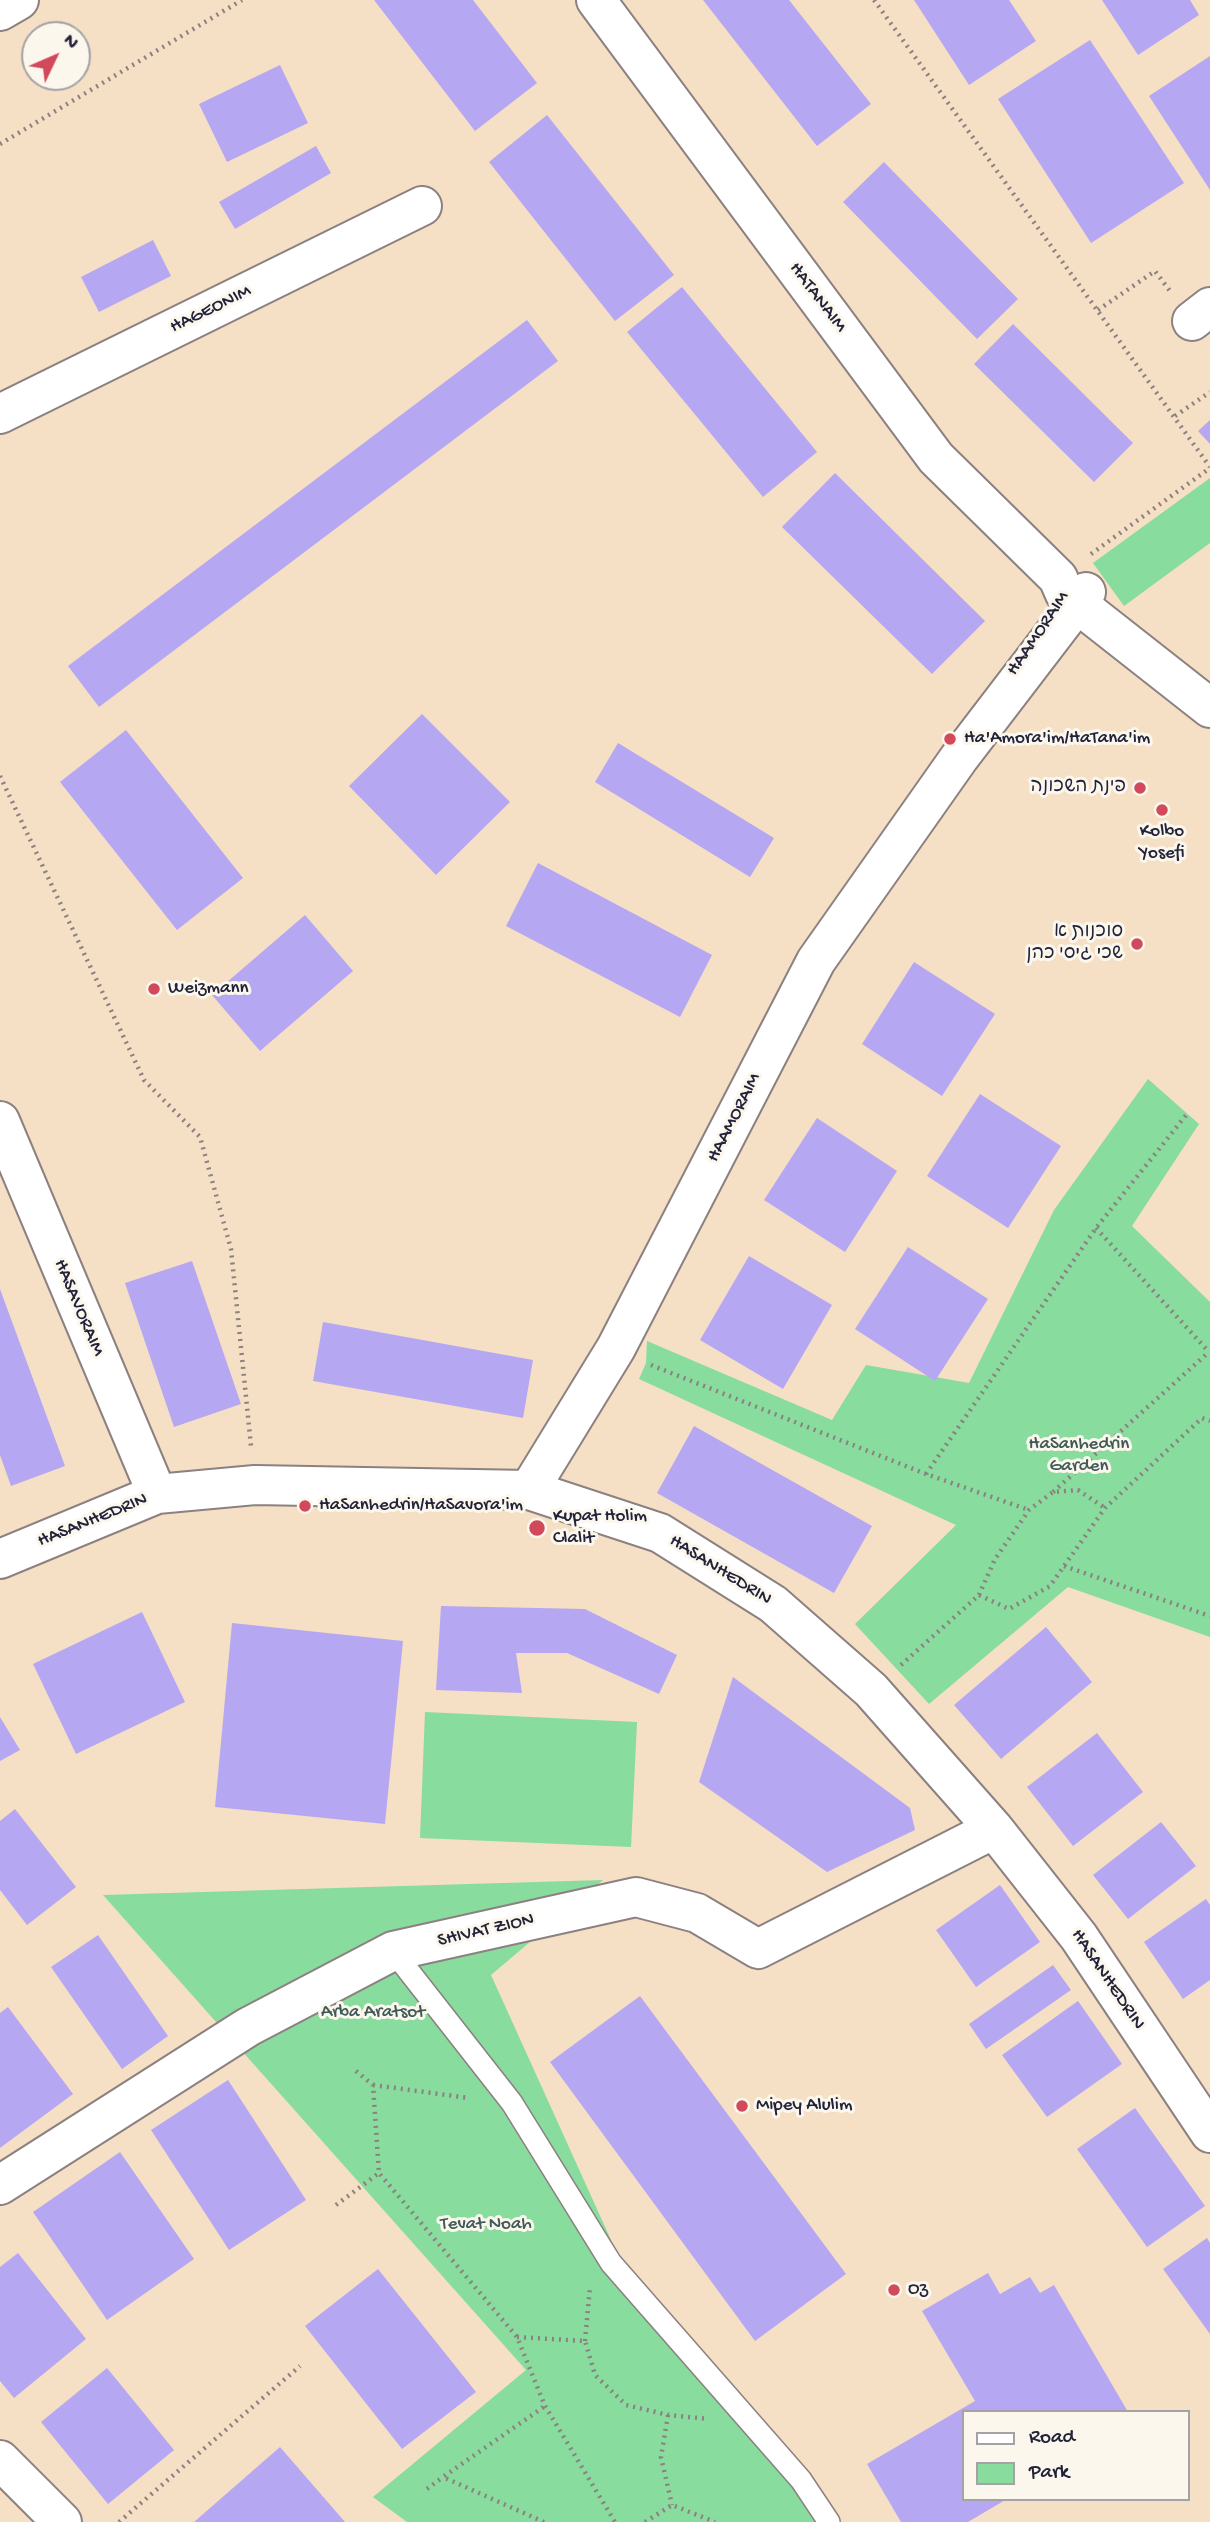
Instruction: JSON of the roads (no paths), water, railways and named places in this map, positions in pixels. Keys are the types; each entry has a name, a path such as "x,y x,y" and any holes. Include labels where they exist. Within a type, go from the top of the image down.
{"main road":[{"path":"0,11 19,0"},
{"name":"HATANAIM","path":"596,0 936,458 1072,590 1210,708"},
{"name":"HAGEONIM","path":"0,414 422,206"},
{"name":"HATANAIM","path":"1072,590 1210,702"},
{"name":"HAAMORAIM","path":"529,1490 616,1348 816,961 959,758 989,707 1072,590"},
{"name":"HASAVORAIM","path":"0,1121 157,1494"},
{"name":"HASANHEDRIN","path":"0,1559 157,1494 255,1485 529,1490 660,1533 773,1604 871,1690 994,1829 1079,1937 1210,2133"},
{"name":"SHIVAT ZION","path":"0,2185 248,2027 393,1951 636,1897 697,1913 758,1949 994,1829"},
{"path":"0,2460 62,2522"}],"lane":[{"path":"393,1951 512,2103 611,2263 801,2480 829,2522"}],"place":[{"name":"Ha'Amora'im/HaTana'im","path":"950,739"},
{"name":"פינת השכונה","path":"1140,788"},
{"name":"Kolbo Yosefi","path":"1162,810"},
{"name":"סוכנות א שכ' ג'סי כהן","path":"1137,944"},
{"name":"Weizmann","path":"154,989"},
{"name":"HaSanhedrin/HaSavora'im","path":"305,1506"},
{"name":"Kupat Holim Clalit","path":"537,1528"},
{"name":"Mipey Alulim","path":"742,2106"},
{"name":"Oz","path":"894,2290"}],"park label":[{"name":"HaSanhedrin Garden","path":"1079,1456"},
{"name":"Arba Aratsot","path":"373,2013"},
{"name":"Tevat Noah","path":"486,2225"}]}
